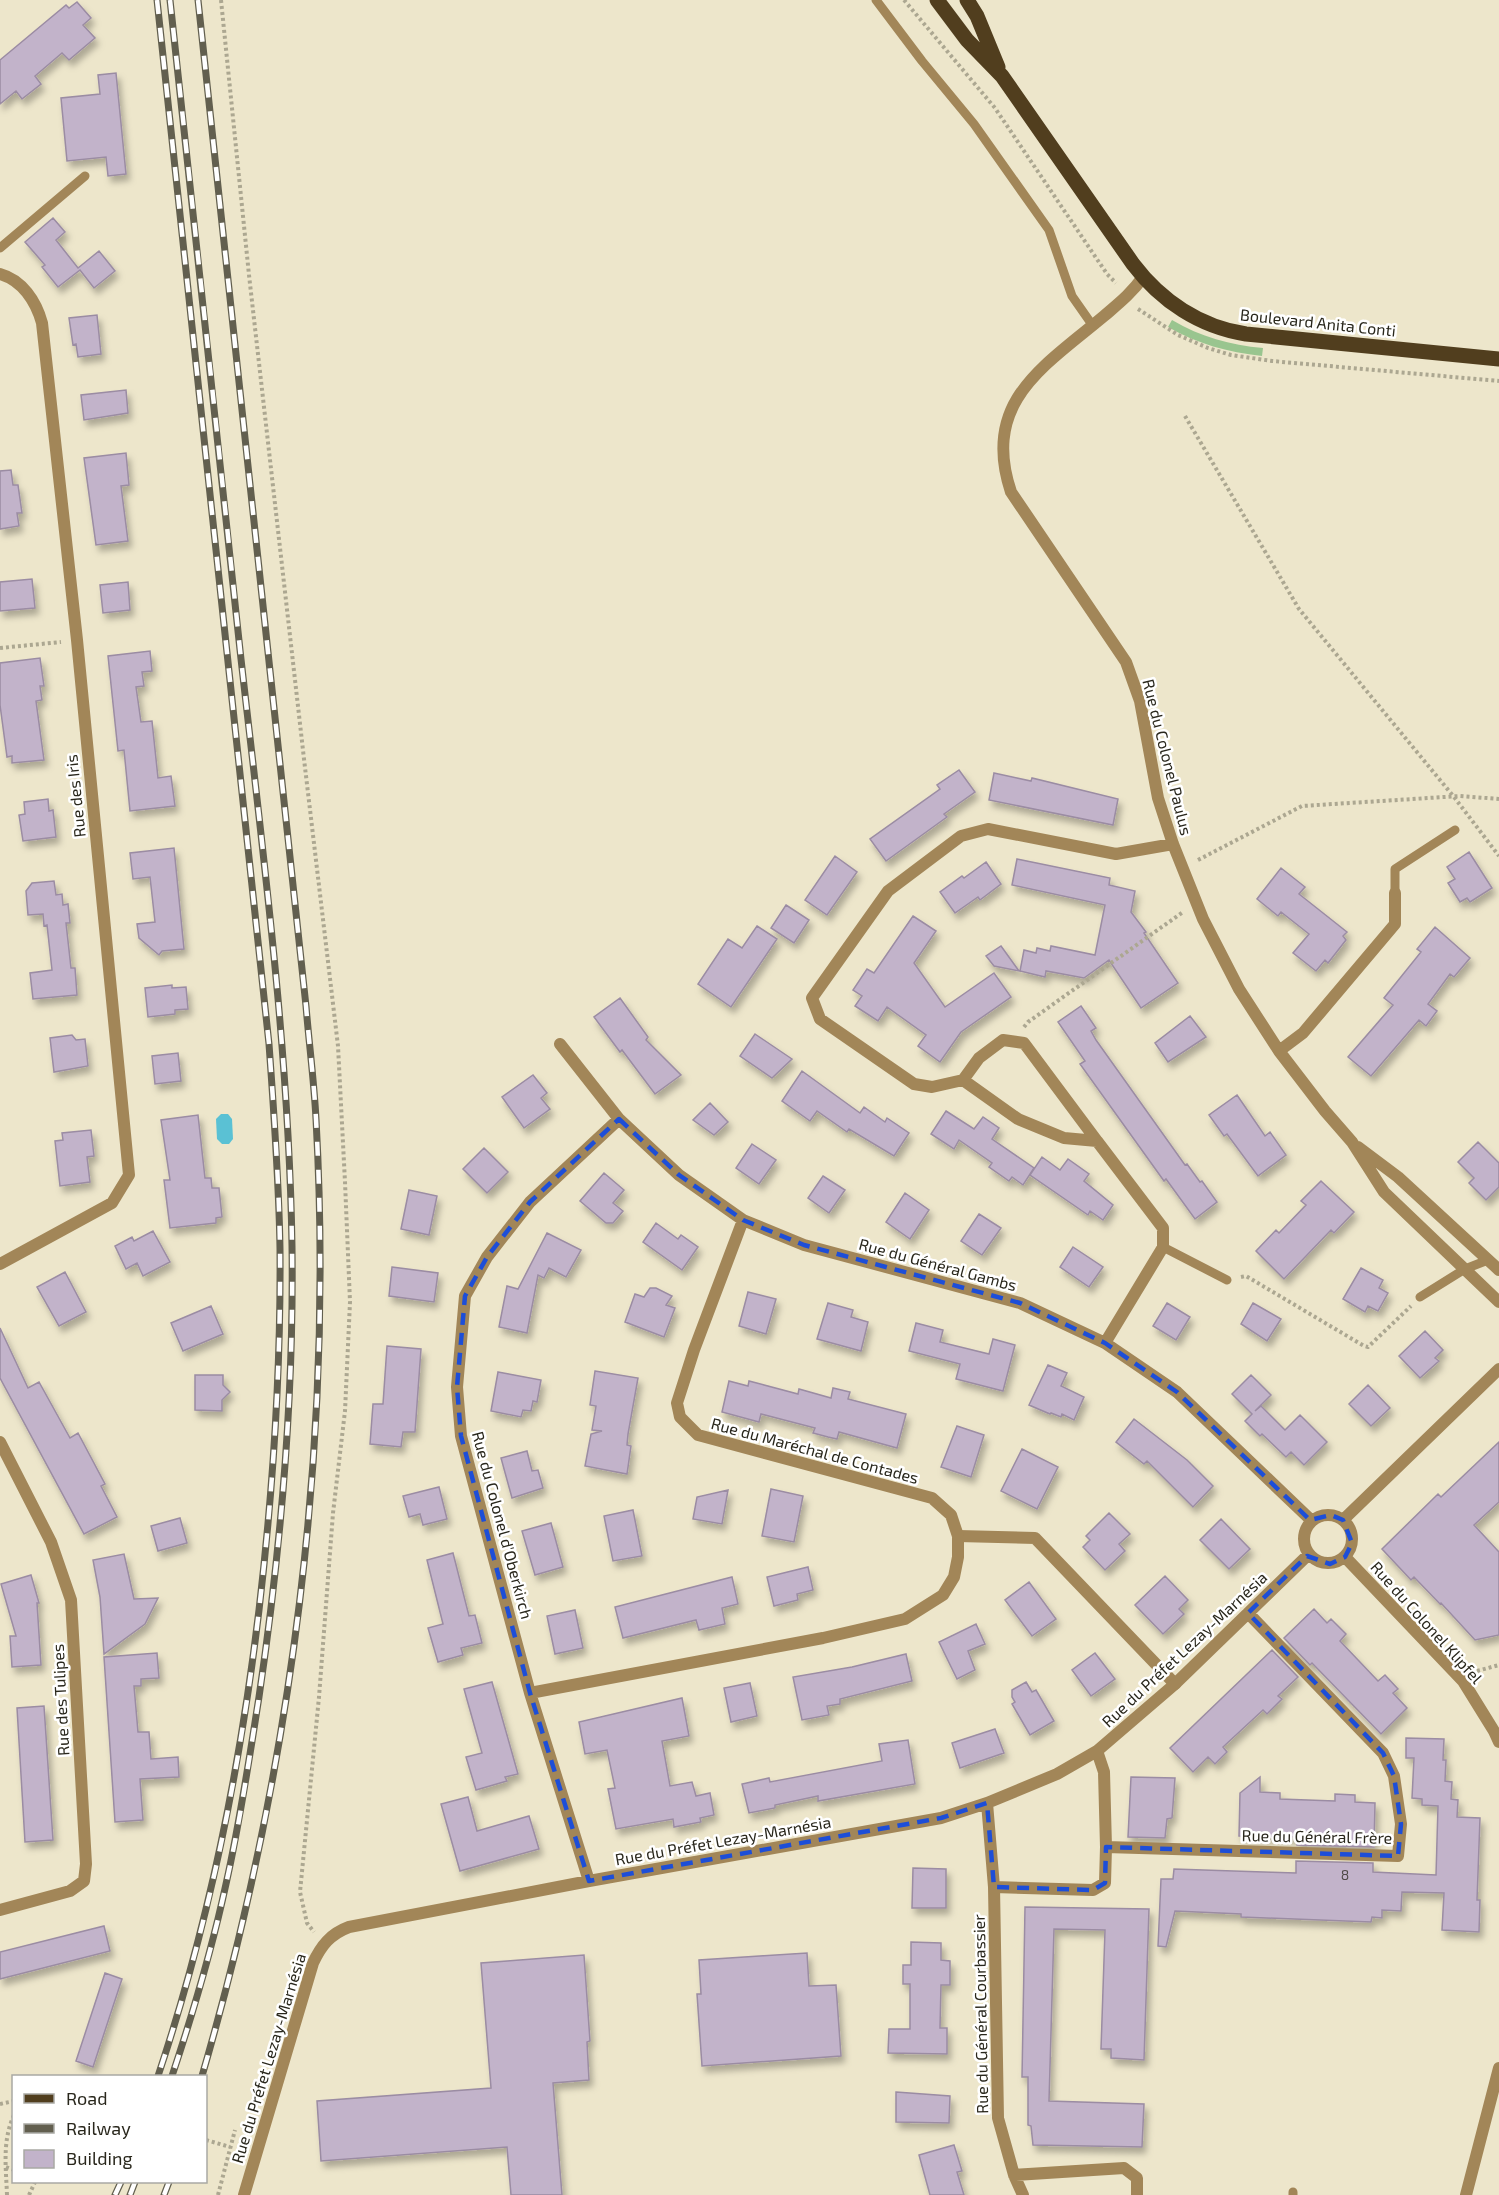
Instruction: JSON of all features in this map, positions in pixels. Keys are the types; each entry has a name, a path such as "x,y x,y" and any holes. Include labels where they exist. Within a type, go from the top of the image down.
{"main road":[{"name":"Boulevard Anita Conti","path":"937,0 967,40 1002,76 1143,277 1177,307 1207,323 1237,333 1499,359"},
{"name":"Boulevard Anita Conti","path":"967,0 977,16 1002,76"}],"street":[{"name":"Rue des Iris","path":"0,274 16,280 26,291 36,304 42,323 129,1175 112,1203 0,1264"},
{"name":"Rue du Colonel Paulus","path":"1143,277 1135,290 1038,372 1020,392 1008,418 1002,449 1003,463 1011,492 1126,662 1140,701 1155,783 1173,844 1196,903 1239,989 1279,1051 1352,1142 1384,1192 1499,1302"},
{"path":"1105,1343 1163,1247 1163,1228 1024,1043 1003,1040 979,1058 963,1080 932,1088 914,1084 820,1019 812,998 888,891 961,836 988,830 1116,854 1173,844"},
{"path":"1279,1051 1303,1033 1395,924 1395,893"},
{"name":"Rue du Général Gambs","path":"560,1044 619,1119 679,1175 743,1220 804,1245 1020,1303 1105,1343 1177,1392 1311,1521"},
{"path":"963,1080 1018,1119 1064,1138 1097,1141"},
{"name":"Rue du Colonel d'Oberkirch","path":"589,1881 530,1693 461,1436 457,1387 465,1296 487,1257 530,1202 619,1119"},
{"name":"Rue du Colonel Paulus","path":"1352,1142 1398,1177 1499,1270"},
{"name":"Rue du Maréchal de Contades","path":"530,1693 823,1638 905,1619 943,1595 954,1577 958,1557 958,1536 951,1515 932,1498 698,1435 680,1418 677,1403 680,1392 743,1220"},
{"path":"1343,1520 1499,1369"},
{"name":"Rue des Tulipes","path":"0,1442 51,1542 71,1600 86,1864 84,1881 70,1891 0,1910"},
{"path":"1324,1515 1343,1520 1352,1534 1352,1543 1345,1557 1330,1564 1322,1563 1309,1554 1304,1541 1311,1521 1324,1515"},
{"path":"958,1536 1035,1538 1175,1684"},
{"name":"Rue du Préfet Lezay-Marnésia","path":"244,2195 313,1963 323,1945 337,1931 589,1881 941,1818 987,1803 1057,1774 1097,1751 1175,1684 1309,1554"},
{"name":"Rue du Colonel Klipfel","path":"1345,1557 1463,1681 1499,1742"},
{"name":"Rue du Général Frère","path":"1106,1847 1398,1856 1401,1824 1394,1776 1383,1753 1248,1613"},
{"path":"994,1887 1094,1890 1105,1883 1104,1772 1097,1751"},
{"name":"Rue du Général Courbassier","path":"987,1803 994,1887 998,2118 1014,2175 1023,2195"},
{"path":"1466,2195 1499,2068"},
{"path":"1014,2175 1124,2168 1137,2178 1137,2195"}],"lane":[{"path":"876,0 974,124 1048,230 1072,296 1093,326"},
{"path":"0,248 85,176"},
{"path":"1395,893 1395,869 1455,830"},
{"path":"1163,1247 1227,1280"},
{"path":"1420,1297 1465,1269 1488,1260"}],"path":[{"path":"221,0 249,275 338,1046 344,1148 350,1302 345,1411 333,1513 319,1697 300,1892 307,1923 323,1945"},
{"path":"904,0 995,108 1107,274 1117,284"},
{"path":"1185,416 1299,609 1454,797 1499,856"},
{"path":"0,648 76,640"},
{"path":"1182,868 1302,806 1454,797 1499,799"},
{"path":"1014,1041 1028,1022 1196,903"},
{"path":"1227,1280 1246,1276 1364,1347 1368,1347 1420,1297"},
{"path":"1476,1671 1499,1665"},
{"path":"7,2195 3,2143 12,2119"},
{"path":"218,2195 235,2130"},
{"path":"207,2140 230,2147"},
{"path":"6,2167 12,2169"}],"highlighted area":[{"path":"619,1119 679,1175 743,1220 804,1245 1020,1303 1105,1343 1177,1392 1310,1520 1331,1515 1343,1520 1352,1543 1345,1557 1330,1564 1307,1556 1248,1613 1383,1753 1394,1776 1401,1824 1398,1856 1106,1847 1105,1883 1093,1890 994,1887 987,1803 941,1818 589,1881 530,1693 461,1436 457,1387 465,1296 487,1257 530,1202"}],"green space":[{"path":"1172,320 1216,339 1263,348 1262,356 1225,350 1202,343 1168,327"}],"water":[{"path":"221,1114 228,1114 232,1119 233,1139 229,1144 222,1144 217,1139 216,1119"}],"building":[{"path":"77,2 91,18 83,25 95,38 69,60 62,53 35,76 41,84 22,99 16,91 0,104 0,60 66,5 69,8"},
{"path":"116,73 126,174 108,176 106,157 67,161 61,98 100,94 98,75"},
{"path":"53,218 65,232 56,240 78,268 99,251 115,271 94,288 80,270 58,287 42,267 45,265 25,242"},
{"path":"97,315 101,354 78,357 76,344 73,345 69,318"},
{"path":"126,390 128,413 84,420 81,395"},
{"path":"126,453 129,485 121,486 128,541 96,545 84,458"},
{"path":"11,470 13,485 18,485 22,513 17,513 19,526 0,529 0,471"},
{"path":"32,579 35,608 0,611 0,582"},
{"path":"128,582 130,610 103,613 100,585"},
{"path":"150,651 152,671 142,672 144,686 136,687 141,722 152,721 158,778 171,776 175,806 130,811 124,750 118,751 108,656"},
{"path":"40,658 44,686 40,686 42,700 36,701 44,760 12,763 12,756 7,757 0,705 0,663"},
{"path":"959,770 975,792 944,814 947,817 886,861 870,839 940,789 937,785"},
{"path":"994,773 1031,781 1032,778 1118,799 1113,825 989,800"},
{"path":"48,799 49,811 53,810 56,837 23,841 19,815 25,814 24,802"},
{"path":"174,848 184,949 162,951 159,955 139,938 137,924 155,922 150,877 133,879 130,853"},
{"path":"1469,852 1492,888 1470,902 1467,898 1460,902 1448,883 1455,879 1447,867"},
{"path":"835,856 857,872 827,915 805,900"},
{"path":"1017,859 1110,878 1109,885 1135,891 1131,912 1178,983 1141,1008 1109,960 1084,978 1046,971 1045,977 1020,971 1024,950 1036,953 1037,948 1050,951 1051,946 1095,955 1105,905 1012,885"},
{"path":"986,862 1001,884 980,900 978,897 955,913 940,892"},
{"path":"1281,868 1305,887 1299,894 1347,932 1343,936 1346,940 1328,963 1325,960 1316,971 1293,953 1309,934 1281,912 1278,916 1257,899"},
{"path":"54,881 56,895 62,894 63,905 68,904 70,923 66,923 71,968 75,968 77,995 33,999 30,973 52,970 47,925 44,926 43,914 28,915 26,891 32,883"},
{"path":"786,905 809,920 794,943 771,928"},
{"path":"913,916 936,931 914,963 945,1007 994,973 1011,997 961,1032 940,1062 918,1046 926,1035 887,1007 878,1021 855,1006 862,996 853,990 867,969 874,973"},
{"path":"757,926 777,939 731,1007 698,984 728,939 742,948"},
{"path":"1435,927 1470,958 1454,977 1450,974 1428,1004 1437,1011 1426,1026 1419,1020 1371,1076 1348,1057 1393,1005 1384,998 1421,952 1417,949"},
{"path":"1001,946 1019,971 994,966 986,956"},
{"path":"172,985 172,988 186,987 188,1009 175,1010 175,1014 148,1017 145,988"},
{"path":"620,998 648,1037 646,1040 681,1075 655,1094 594,1017"},
{"path":"1081,1006 1096,1028 1091,1031 1096,1040 1185,1165 1187,1164 1200,1182 1202,1181 1217,1202 1195,1219 1166,1179 1164,1181 1080,1064 1085,1061 1058,1022"},
{"path":"1190,1016 1206,1037 1168,1062 1155,1043"},
{"path":"755,1034 792,1059 772,1078 740,1056"},
{"path":"72,1035 76,1040 85,1039 88,1066 54,1072 50,1038"},
{"path":"178,1053 181,1081 155,1084 152,1056"},
{"path":"802,1071 860,1113 864,1107 885,1122 887,1118 909,1133 894,1156 849,1129 847,1132 817,1111 810,1121 782,1101"},
{"path":"533,1075 547,1093 541,1098 550,1109 524,1128 502,1097"},
{"path":"1237,1095 1265,1136 1270,1132 1286,1155 1258,1176 1227,1134 1224,1136 1209,1115"},
{"path":"710,1103 728,1122 714,1135 693,1120"},
{"path":"946,1111 974,1129 983,1117 999,1128 992,1139 1034,1168 1023,1185 1012,1177 1009,1181 989,1167 992,1163 959,1140 954,1149 931,1134"},
{"path":"198,1115 205,1178 211,1178 212,1188 219,1188 222,1217 216,1218 216,1223 170,1228 164,1180 170,1180 161,1120"},
{"path":"91,1130 94,1156 87,1157 90,1182 60,1186 55,1141 63,1140 62,1133"},
{"path":"1478,1142 1499,1163 1499,1187 1486,1200 1469,1183 1474,1178 1458,1162"},
{"path":"752,1144 776,1160 759,1184 736,1168"},
{"path":"484,1148 508,1172 487,1193 463,1169"},
{"path":"1042,1157 1060,1170 1068,1159 1089,1174 1084,1181 1113,1205 1103,1220 1090,1211 1088,1215 1030,1175"},
{"path":"604,1173 624,1190 613,1203 623,1211 613,1223 606,1223 580,1201"},
{"path":"823,1176 845,1190 829,1213 808,1198"},
{"path":"1321,1181 1354,1212 1334,1233 1331,1230 1284,1279 1256,1251 1276,1230 1279,1233 1306,1205 1301,1201"},
{"path":"409,1190 437,1196 429,1235 401,1229"},
{"path":"905,1193 929,1210 910,1239 886,1222"},
{"path":"979,1214 1001,1228 982,1255 961,1241"},
{"path":"656,1223 678,1239 681,1235 698,1247 682,1270 643,1242"},
{"path":"153,1231 170,1262 143,1276 137,1263 126,1269 115,1246 132,1237 134,1241"},
{"path":"547,1233 581,1250 566,1277 549,1268 544,1278 538,1275 527,1333 499,1327 507,1286 518,1289"},
{"path":"1073,1247 1103,1267 1089,1287 1060,1267"},
{"path":"392,1267 438,1273 434,1302 389,1296"},
{"path":"1361,1268 1383,1280 1379,1288 1388,1293 1378,1311 1368,1306 1365,1312 1343,1299"},
{"path":"65,1272 86,1312 59,1326 37,1287"},
{"path":"650,1288 656,1288 672,1296 666,1305 675,1308 664,1337 625,1322 635,1294 644,1297"},
{"path":"748,1292 776,1299 766,1334 739,1326"},
{"path":"828,1303 853,1310 851,1317 868,1322 861,1351 817,1339"},
{"path":"1167,1303 1190,1317 1176,1340 1153,1326"},
{"path":"1253,1303 1281,1319 1267,1341 1241,1324"},
{"path":"211,1306 223,1334 183,1351 171,1323"},
{"path":"916,1323 943,1330 940,1342 989,1354 993,1339 1015,1345 1003,1391 956,1379 960,1364 909,1351"},
{"path":"0,1328 28,1388 39,1382 70,1438 78,1433 105,1484 101,1486 117,1517 84,1534 0,1378"},
{"path":"1425,1331 1443,1350 1435,1358 1439,1361 1420,1378 1399,1356"},
{"path":"387,1346 421,1349 415,1432 403,1432 401,1447 370,1444 373,1404 383,1404"},
{"path":"1048,1365 1067,1373 1061,1386 1084,1397 1074,1420 1062,1414 1061,1417 1050,1414 1029,1405"},
{"path":"595,1371 638,1378 628,1434 627,1445 631,1446 627,1474 585,1466 591,1434 602,1431 592,1430 596,1406 590,1405"},
{"path":"498,1372 541,1380 537,1402 533,1401 531,1411 523,1410 521,1417 491,1411"},
{"path":"195,1375 223,1375 223,1385 230,1392 222,1400 222,1411 195,1410"},
{"path":"1251,1375 1271,1395 1255,1411 1261,1406 1285,1430 1300,1415 1327,1442 1304,1465 1291,1452 1286,1457 1245,1421 1252,1414 1232,1394"},
{"path":"729,1381 748,1386 749,1381 798,1394 799,1389 831,1398 833,1388 850,1392 848,1399 906,1414 897,1448 839,1432 837,1439 828,1437 813,1433 815,1428 761,1414 759,1422 722,1412"},
{"path":"1368,1385 1390,1408 1371,1426 1349,1404"},
{"path":"1134,1419 1187,1460 1213,1486 1193,1507 1147,1461 1144,1464 1116,1442"},
{"path":"957,1426 984,1435 971,1477 941,1467"},
{"path":"1499,1442 1499,1502 1474,1525 1499,1552 1499,1635 1475,1640 1441,1603 1414,1577 1411,1580 1382,1549 1438,1494 1441,1497"},
{"path":"1022,1449 1058,1467 1037,1509 1001,1491"},
{"path":"527,1451 532,1471 538,1470 543,1488 512,1498 501,1458"},
{"path":"439,1487 447,1519 423,1525 420,1514 409,1517 403,1496"},
{"path":"771,1489 803,1496 794,1542 762,1536"},
{"path":"728,1490 722,1524 693,1519 697,1497"},
{"path":"633,1510 642,1556 613,1561 604,1516"},
{"path":"1109,1513 1130,1534 1119,1544 1125,1551 1105,1570 1083,1547 1090,1540 1086,1536"},
{"path":"180,1518 187,1543 158,1551 151,1526"},
{"path":"1221,1519 1250,1549 1229,1569 1200,1540"},
{"path":"551,1523 563,1567 535,1575 522,1531"},
{"path":"453,1553 469,1616 475,1615 482,1643 461,1648 463,1655 438,1662 428,1628 443,1624 427,1560"},
{"path":"124,1554 134,1599 158,1598 145,1624 104,1654 100,1597 93,1560"},
{"path":"808,1567 813,1590 797,1594 798,1600 774,1606 767,1577"},
{"path":"31,1575 39,1603 37,1603 41,1665 12,1667 10,1636 16,1636 1,1584"},
{"path":"1165,1576 1188,1600 1179,1609 1184,1614 1163,1634 1135,1605"},
{"path":"732,1577 738,1604 722,1608 725,1624 699,1630 696,1620 623,1638 615,1607"},
{"path":"1029,1582 1056,1619 1032,1636 1005,1600"},
{"path":"1314,1609 1327,1623 1331,1619 1346,1634 1340,1641 1378,1681 1385,1675 1398,1689 1393,1693 1407,1708 1381,1734 1312,1663 1310,1665 1284,1638"},
{"path":"575,1610 583,1648 555,1654 547,1616"},
{"path":"976,1624 985,1644 968,1651 975,1670 957,1679 939,1642"},
{"path":"1272,1650 1298,1677 1278,1696 1282,1699 1267,1714 1263,1710 1223,1747 1227,1752 1215,1764 1208,1757 1193,1772 1170,1748"},
{"path":"157,1653 159,1678 141,1679 141,1686 134,1686 138,1732 149,1732 151,1759 178,1757 179,1777 140,1779 143,1820 115,1822 104,1657"},
{"path":"1095,1653 1115,1679 1091,1696 1072,1670"},
{"path":"906,1654 912,1681 840,1699 840,1704 827,1706 829,1715 802,1720 793,1677 852,1667"},
{"path":"492,1682 518,1774 505,1777 507,1781 476,1790 466,1757 482,1753 464,1689"},
{"path":"1026,1682 1032,1692 1036,1690 1054,1721 1030,1735 1012,1704 1015,1702 1012,1690"},
{"path":"750,1683 757,1716 731,1722 724,1688"},
{"path":"682,1698 689,1736 662,1741 670,1786 692,1782 696,1796 710,1793 714,1815 700,1818 701,1822 674,1827 673,1819 616,1829 608,1789 615,1788 607,1750 585,1754 579,1722"},
{"path":"44,1706 53,1840 25,1842 17,1708"},
{"path":"995,1729 1004,1753 960,1768 952,1743"},
{"path":"1406,1738 1444,1739 1445,1781 1452,1782 1451,1799 1458,1800 1457,1817 1480,1818 1477,1900 1480,1900 1479,1932 1442,1930 1444,1893 1402,1892 1401,1911 1382,1910 1382,1918 1372,1917 1371,1922 1241,1917 1241,1914 1175,1911 1166,1947 1158,1946 1161,1879 1173,1879 1174,1869 1296,1873 1296,1861 1373,1863 1373,1872 1436,1875 1438,1806 1422,1805 1422,1799 1412,1798 1414,1758 1406,1758"},
{"path":"908,1740 915,1784 818,1801 818,1796 749,1813 742,1784 769,1778 770,1782 882,1761 879,1744"},
{"path":"1131,1777 1175,1778 1172,1818 1167,1819 1165,1838 1128,1837"},
{"path":"1260,1777 1260,1792 1280,1793 1280,1799 1335,1801 1335,1794 1355,1795 1355,1802 1375,1803 1374,1847 1297,1845 1297,1837 1239,1836 1240,1793"},
{"path":"468,1797 477,1831 529,1816 539,1849 460,1871 441,1804"},
{"path":"913,1868 946,1869 946,1908 912,1908"},
{"path":"1025,1907 1149,1909 1144,2060 1111,2058 1111,2049 1101,2049 1105,1930 1054,1929 1049,2101 1144,2104 1142,2147 1033,2145 1031,2126 1028,2125 1028,2077 1022,2077"},
{"path":"104,1926 110,1951 0,1979 0,1952"},
{"path":"911,1942 941,1943 941,1960 950,1961 950,1985 941,1985 940,2028 947,2028 947,2054 888,2053 889,2029 910,2029 910,1984 903,1984 903,1965 911,1965"},
{"path":"807,1953 809,1986 836,1985 841,2056 702,2066 697,1994 701,1994 699,1960"},
{"path":"584,1955 590,2041 587,2042 589,2080 553,2083 562,2195 511,2195 507,2147 321,2161 317,2101 491,2088 481,1963"},
{"path":"105,1973 122,1979 93,2067 76,2061"},
{"path":"896,2092 950,2096 949,2123 896,2122"},
{"path":"954,2145 962,2171 957,2172 964,2195 930,2195 919,2155"}],"railway":[{"path":"157,0 269,1044 280,1249 279,1340 272,1475 251,1670 232,1788 207,1904 193,1962 158,2075"},
{"path":"170,0 274,952 286,1099 292,1246 291,1359 280,1529 259,1697 240,1814 221,1908 202,1981 172,2075"},
{"path":"198,0 306,1006 316,1119 320,1240 318,1361 312,1482 300,1603 282,1723 260,1842 233,1959 202,2075"},
{"path":"115,2195 121,2183"},
{"path":"130,2195 135,2183"},
{"path":"164,2195 169,2183"}]}
